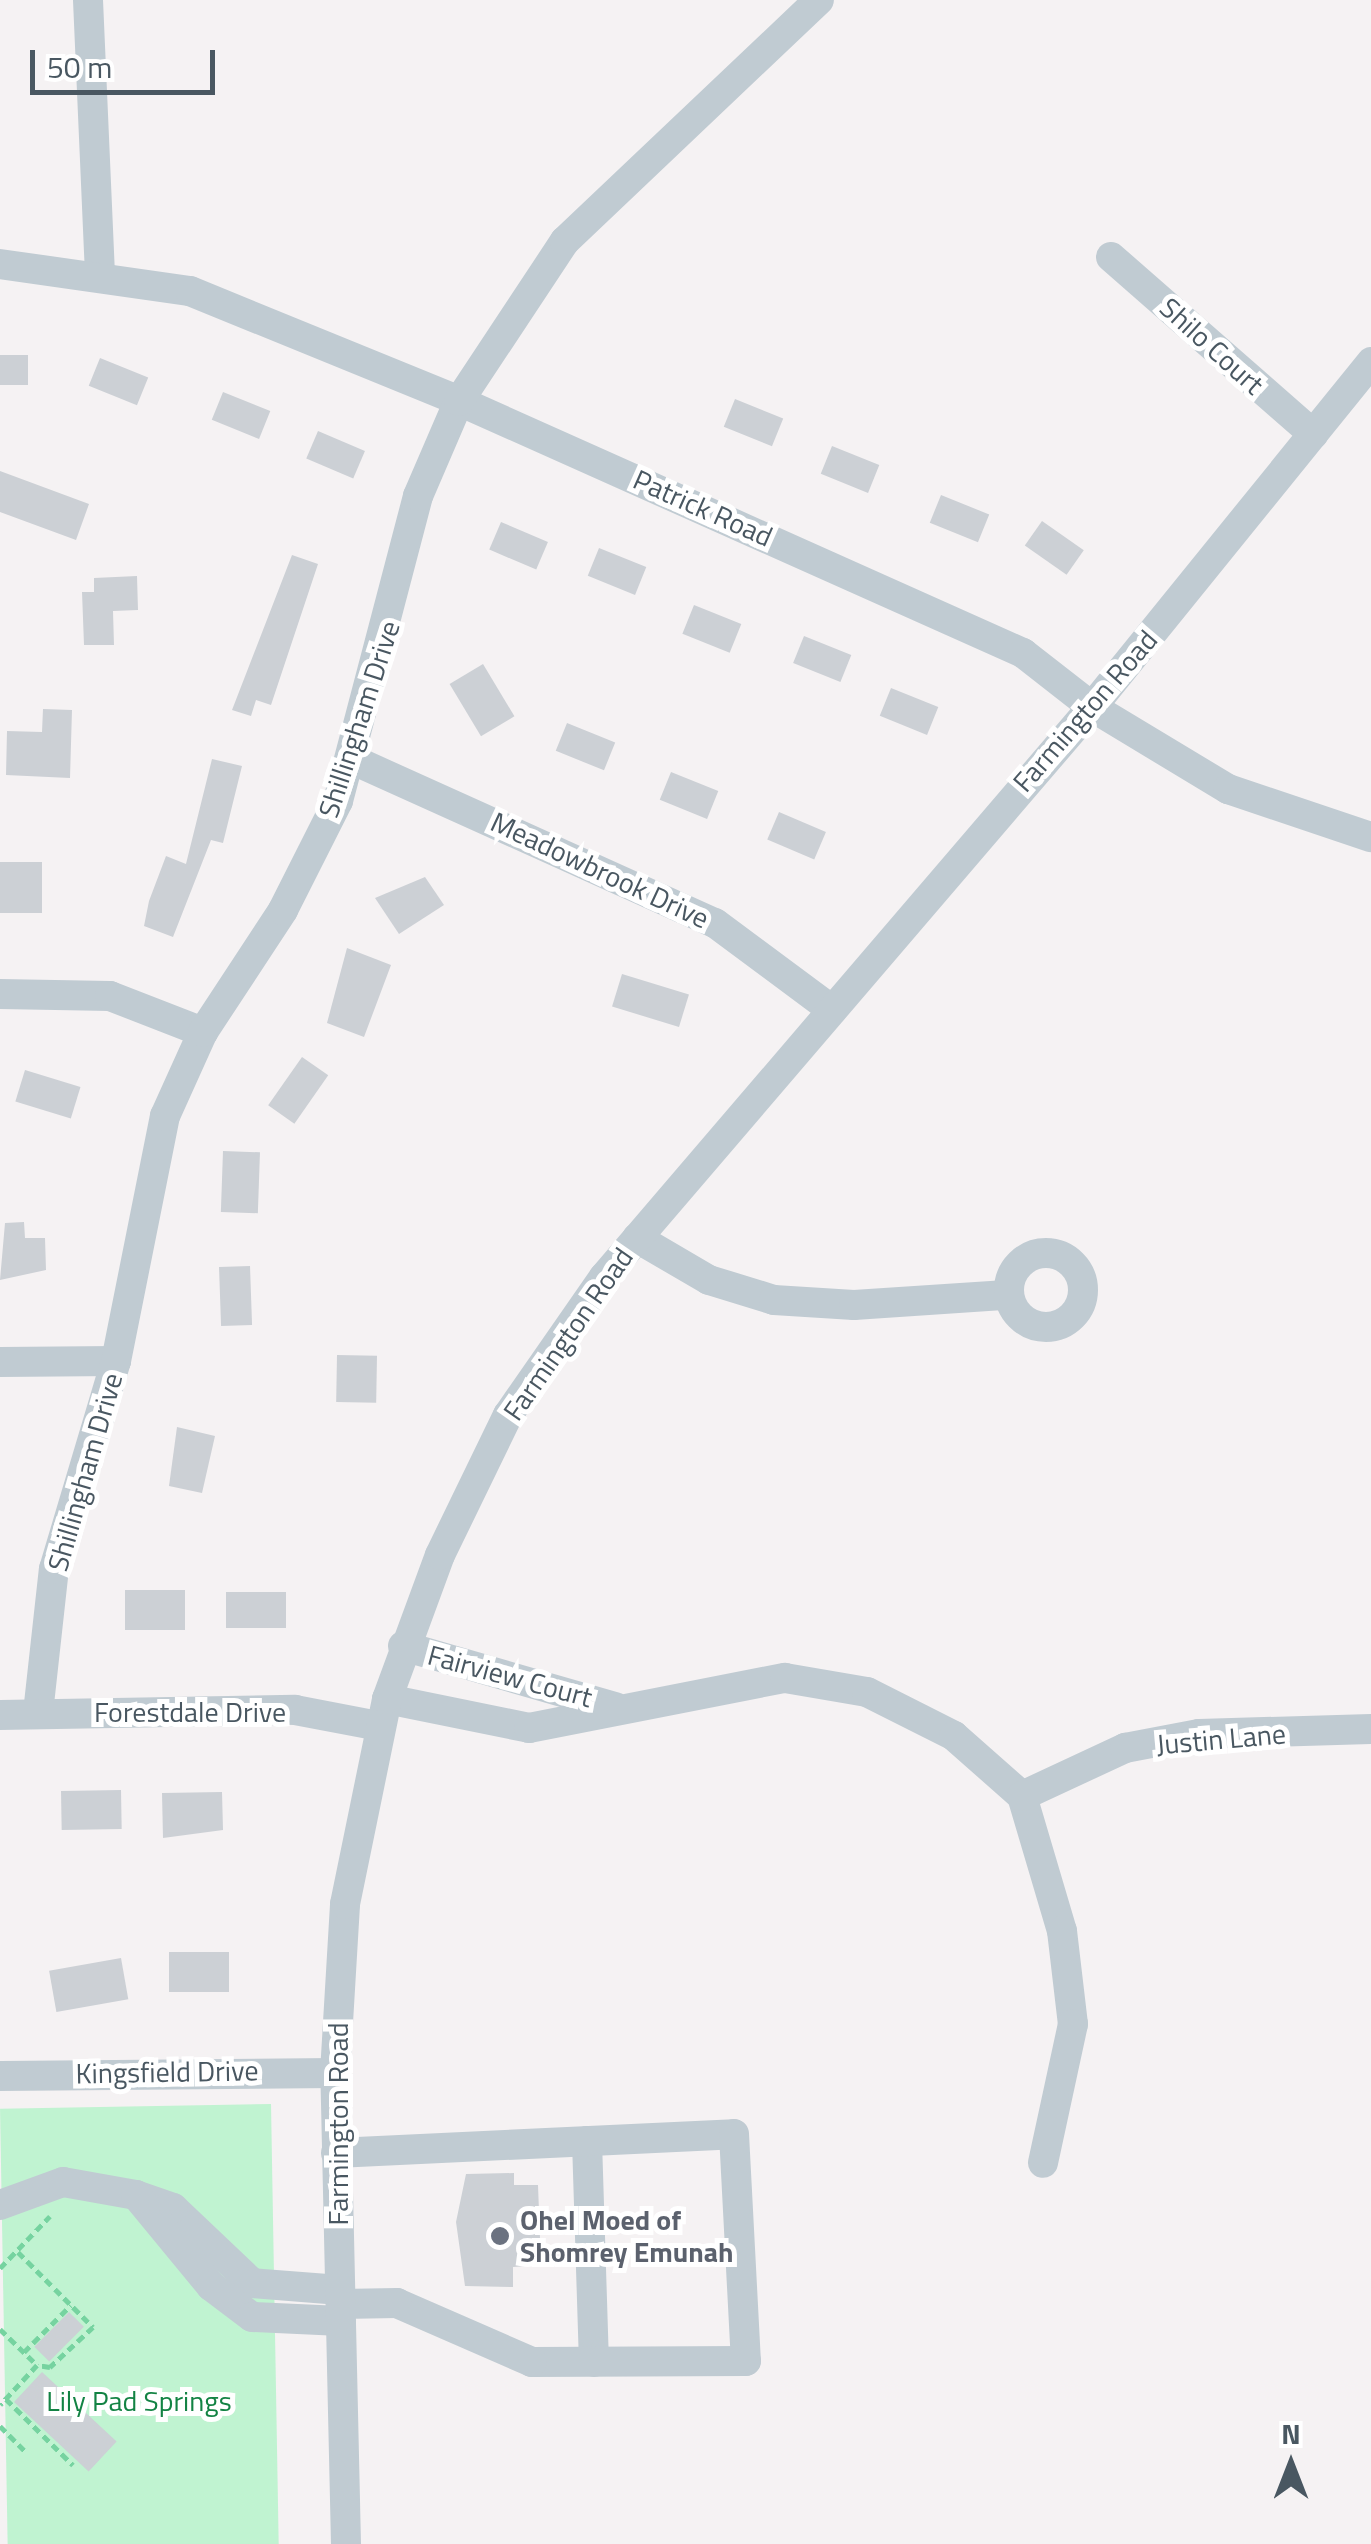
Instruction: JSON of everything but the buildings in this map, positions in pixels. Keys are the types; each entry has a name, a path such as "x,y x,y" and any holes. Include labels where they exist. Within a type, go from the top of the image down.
{"street":[{"path":"88,0 100,272"},
{"name":"Shillingham Drive","path":"38,1713 54,1570 116,1361 165,1116 203,1032 284,910 351,758 418,496 459,400 565,242 819,0"},
{"name":"Shilo Court","path":"1111,256 1312,434"},
{"name":"Patrick Road","path":"0,264 100,272 190,291 459,400 957,620 1023,653 1092,707 1284,815 1371,837"},
{"name":"Farmington Road","path":"346,2544 335,2072 345,1904 383,1712 404,1646 508,1415 637,1238 1092,707 1371,362"},
{"name":"Meadowbrook Drive","path":"351,758 714,924 832,1010"},
{"path":"0,994 110,996 203,1032"},
{"path":"637,1238 710,1280 774,1300 854,1305 1003,1294"},
{"path":"0,1362 116,1361"},
{"name":"Fairview Court","path":"404,1646 615,1707"},
{"name":"Fairview Court","path":"383,1712 529,1728 615,1707 785,1678 868,1692 954,1736 1022,1796"},
{"name":"Forestdale Drive","path":"0,1715 383,1712"},
{"name":"Justin Lane","path":"1022,1796 1124,1748 1200,1734 1371,1729"},
{"path":"1022,1796 1058,1913 1073,2024 1043,2163"},
{"name":"Kingsfield Drive","path":"0,2076 335,2072"},
{"path":"1,2206 63,2182 136,2195 173,2208 198,2250 252,2316 341,2305 398,2303 532,2362 746,2361 734,2134 336,2152"},
{"path":"587,2141 594,2362"}],"path":[{"path":"0,2268 56,2212"},
{"path":"0,2329 38,2366 50,2367 93,2327 17,2252"},
{"path":"24,2353 72,2305"},
{"path":"38,2366 3,2402 73,2465"},
{"path":"0,2426 26,2452"}],"green space":[{"name":"Lily Pad Springs","path":"271,2104 279,2544 8,2544 0,2109"}],"place":[{"name":"Ohel Moed of Shomrey Emunah","path":"500,2236"}]}
